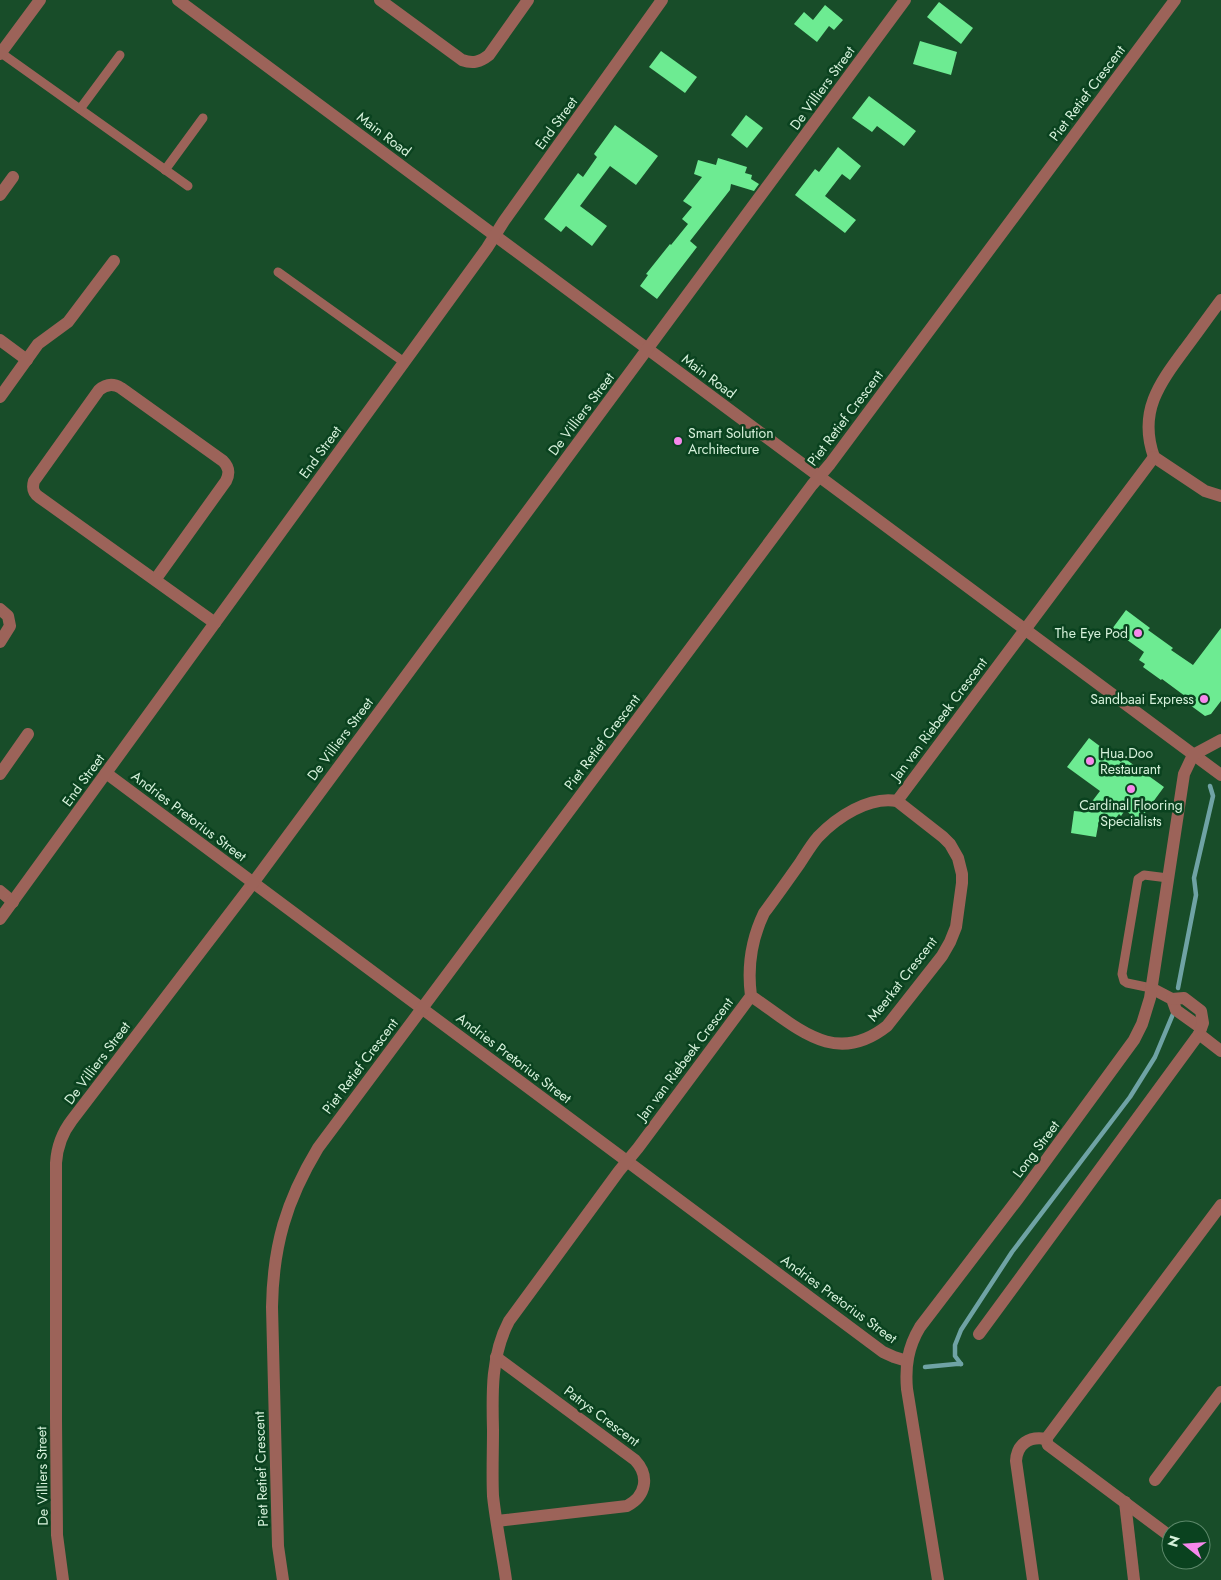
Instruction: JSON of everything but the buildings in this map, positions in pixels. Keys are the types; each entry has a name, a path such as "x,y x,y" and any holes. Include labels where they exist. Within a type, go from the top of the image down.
{"street":[{"path":"0,53 40,0"},
{"name":"Main Road","path":"178,0 1221,776"},
{"path":"380,0 462,60 468,63 475,63 489,55 528,0"},
{"name":"End Street","path":"0,919 404,362 662,0"},
{"name":"De Villiers Street","path":"63,1580 58,1535 56,1419 56,1163 59,1144 67,1127 253,883 905,0"},
{"name":"Piet Retief Crescent","path":"283,1580 278,1546 272,1307 274,1267 280,1236 295,1190 318,1148 1175,0"},
{"path":"0,195 13,177"},
{"path":"0,397 38,344 68,322 114,261"},
{"path":"1221,300 1166,375 1153,399 1149,411 1148,430 1150,447 1154,457 1205,491 1221,496"},
{"path":"0,340 27,360"},
{"path":"154,580 226,481 229,472 223,461 121,388 116,385 106,385 99,390 42,469 34,481 33,489 39,498 154,580 215,623"},
{"name":"Jan van Riebeek Crescent","path":"506,1580 493,1496 492,1394 496,1357 503,1332 509,1321 751,996 749,982 750,953 758,926 764,913 818,837 844,816 872,802 880,800 897,801 1154,457"},
{"path":"0,609 8,616 10,626 0,642"},
{"path":"0,774 28,734"},
{"path":"1193,755 1221,740"},
{"name":"Long Street","path":"938,1580 907,1389 907,1361 914,1338 920,1327 1012,1207 1134,1040 1146,1011 1151,988 1184,774 1193,755"},
{"name":"Andries Pretorius Street","path":"106,773 883,1352 907,1361"},
{"name":"Meerkat Crescent","path":"751,996 818,1040 837,1044 857,1042 868,1039 887,1026 942,956 956,927 962,894 960,865 954,851 943,836 897,801"},
{"path":"0,892 13,902"},
{"path":"1151,988 1172,999 1176,1010 1221,1051"},
{"path":"979,1334 1200,1031"},
{"path":"1046,1439 1221,1205"},
{"name":"Patrys Crescent","path":"496,1357 635,1460 640,1465 645,1478 643,1492 634,1502 627,1506 497,1521"},
{"path":"1155,1480 1221,1392"},
{"path":"1033,1580 1016,1462 1018,1451 1026,1441 1032,1438 1046,1439"},
{"path":"1046,1439 1048,1445 1161,1529"},
{"path":"1125,1502 1134,1580"}],"lane":[{"path":"0,53 188,186"},
{"path":"80,109 120,55"},
{"path":"166,170 203,118"},
{"path":"278,272 404,362"},
{"path":"1151,988 1126,983 1122,974 1138,880 1144,875 1168,878"}],"waterway":[{"path":"1178,988 1196,895 1194,878 1213,796 1210,786"},
{"path":"961,1364 955,1356 955,1345 961,1330 1012,1252 1130,1097 1155,1057 1173,1014"},
{"path":"925,1367 961,1364"}],"place":[{"name":"Smart Solution Architecture","path":"678,441"},
{"name":"The Eye Pod","path":"1138,633"},
{"name":"Sandbaai Express","path":"1204,699"},
{"name":"Hua.Doo Restaurant","path":"1090,761"},
{"name":"Cardinal Flooring Specialists","path":"1131,789"}]}
